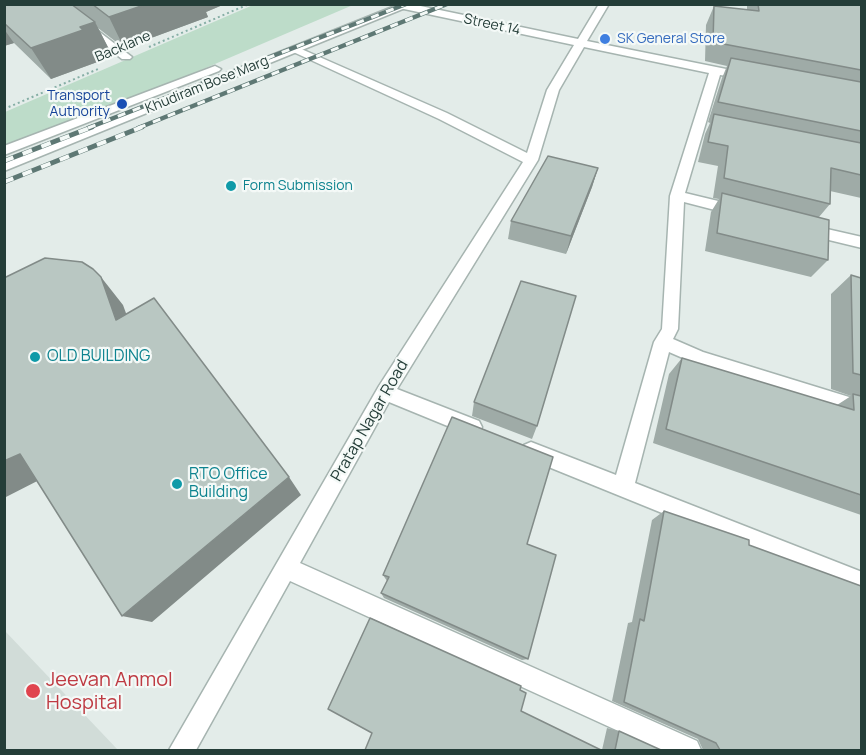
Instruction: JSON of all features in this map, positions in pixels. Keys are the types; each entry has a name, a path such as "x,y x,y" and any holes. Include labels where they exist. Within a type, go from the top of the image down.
{"street":[{"path":"56,4 126,57"},
{"name":"Khudiram Bose Marg","path":"4,151 380,4"},
{"name":"Pratap Nagar Road","path":"182,750 385,392 531,160 553,90 604,4"},
{"name":"Khudiram Bose Marg","path":"4,166 407,5"},
{"name":"Street 14","path":"407,5 580,44 765,80"},
{"path":"284,42 295,50 443,116 531,160"},
{"path":"623,488 663,342 670,329 677,196 704,128 715,71"},
{"path":"677,196 758,216"},
{"path":"792,225 861,243"},
{"path":"663,342 699,358 861,409"},
{"path":"385,392 493,435"},
{"path":"515,444 861,583"},
{"path":"286,568 688,750"}],"path":[{"name":"Backlane","path":"4,109 249,4"}],"shaded area":[{"name":"Jeevan Anmol Hospital","path":"5,631 118,750 5,750"}],"green space":[{"path":"253,5 353,5 154,90 5,145 5,112"}],"building":[{"path":"4,4 71,4 95,22 80,27 83,30 31,48 4,23"},
{"path":"92,4 147,4 109,17"},
{"path":"758,4 861,4 861,70 713,42 714,6 759,11"},
{"path":"731,58 861,82 861,131 718,102"},
{"path":"714,114 861,143 861,175 831,168 830,204 724,178 728,146 708,142"},
{"path":"548,156 598,168 571,236 511,221"},
{"path":"722,193 829,220 828,260 717,233"},
{"name":"RTO Office Building","path":"45,258 82,262 93,269 101,277 116,320 154,298 289,477 122,616 20,454 4,461 4,278"},
{"path":"851,275 861,278 861,375 853,373"},
{"path":"521,281 576,296 537,426 474,402"},
{"path":"682,358 854,410 853,394 861,396 861,495 666,429"},
{"path":"452,417 553,457 527,544 556,555 528,659 381,593 389,577 383,575"},
{"path":"664,511 749,540 749,545 861,586 861,750 720,750 716,743 624,702 640,619 644,621"},
{"path":"370,618 521,686 520,690 526,693 521,711 601,750 365,750 372,733 328,709"},
{"path":"619,731 661,750 615,750"}],"railway":[{"path":"88,128 406,4"},
{"path":"138,128 447,4"},
{"path":"4,161 92,127"},
{"path":"4,182 142,127"}],"place":[{"name":"SK General Store","path":"605,39"},
{"name":"Transport Authority","path":"122,104"},
{"name":"Form Submission","path":"231,186"},
{"name":"OLD BUILDING","path":"35,357"},
{"name":"RTO Office Building","path":"177,484"},
{"name":"Jeevan Anmol Hospital","path":"33,691"}]}
